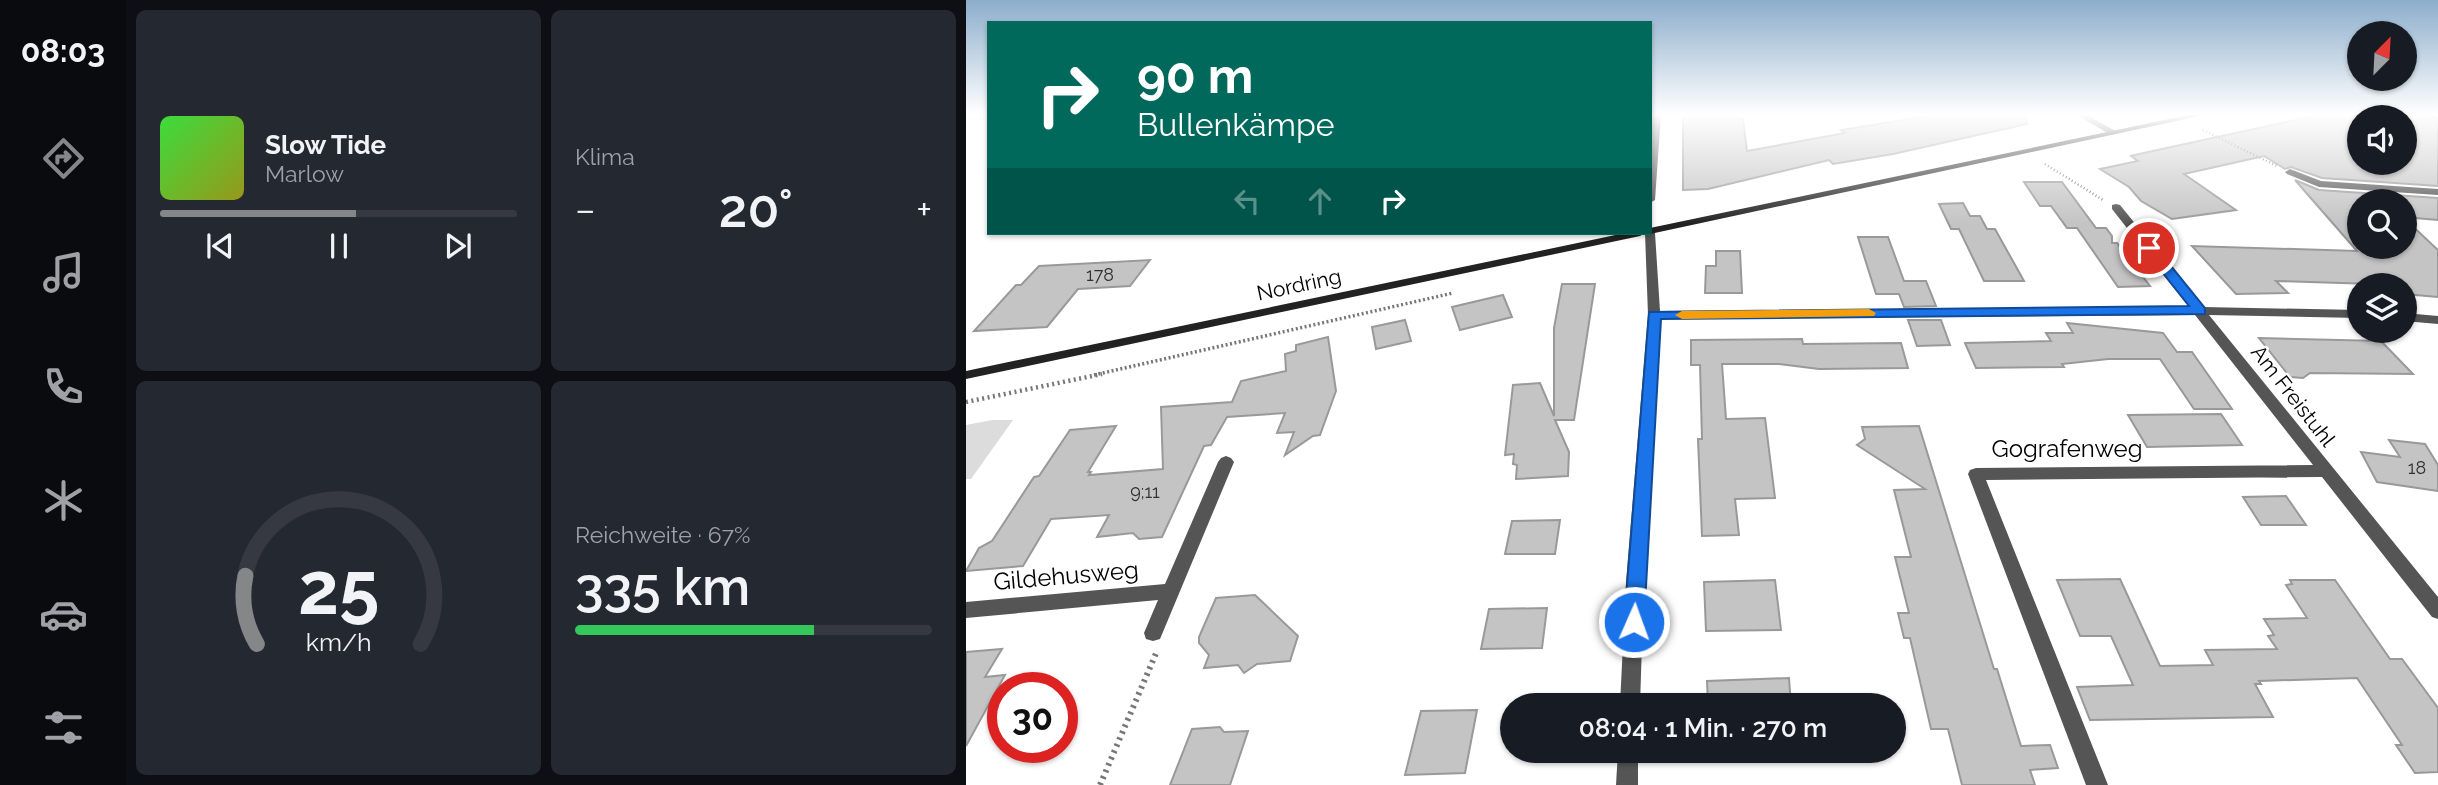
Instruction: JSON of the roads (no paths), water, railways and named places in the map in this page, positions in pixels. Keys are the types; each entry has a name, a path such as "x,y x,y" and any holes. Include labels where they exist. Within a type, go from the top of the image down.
{"main road":[{"path":"1652,232 2029,151"},
{"name":"Nordring","path":"966,375 1631,235"}],"street":[{"path":"1652,175 1654,151"},
{"path":"2290,172 2319,184 2438,192"},
{"name":"Am Freistuhl","path":"2116,206 2438,611"},
{"path":"1631,693 1654,315 1650,235"},
{"path":"1654,315 2200,311 2347,314"},
{"path":"2417,318 2438,320"},
{"name":"Gildehusweg","path":"1153,634 1226,462"},
{"name":"Gografenweg","path":"2097,785 1976,474 2325,471"},
{"name":"Gildehusweg","path":"966,610 1171,591"},
{"path":"1627,785 1628,763"}]}
